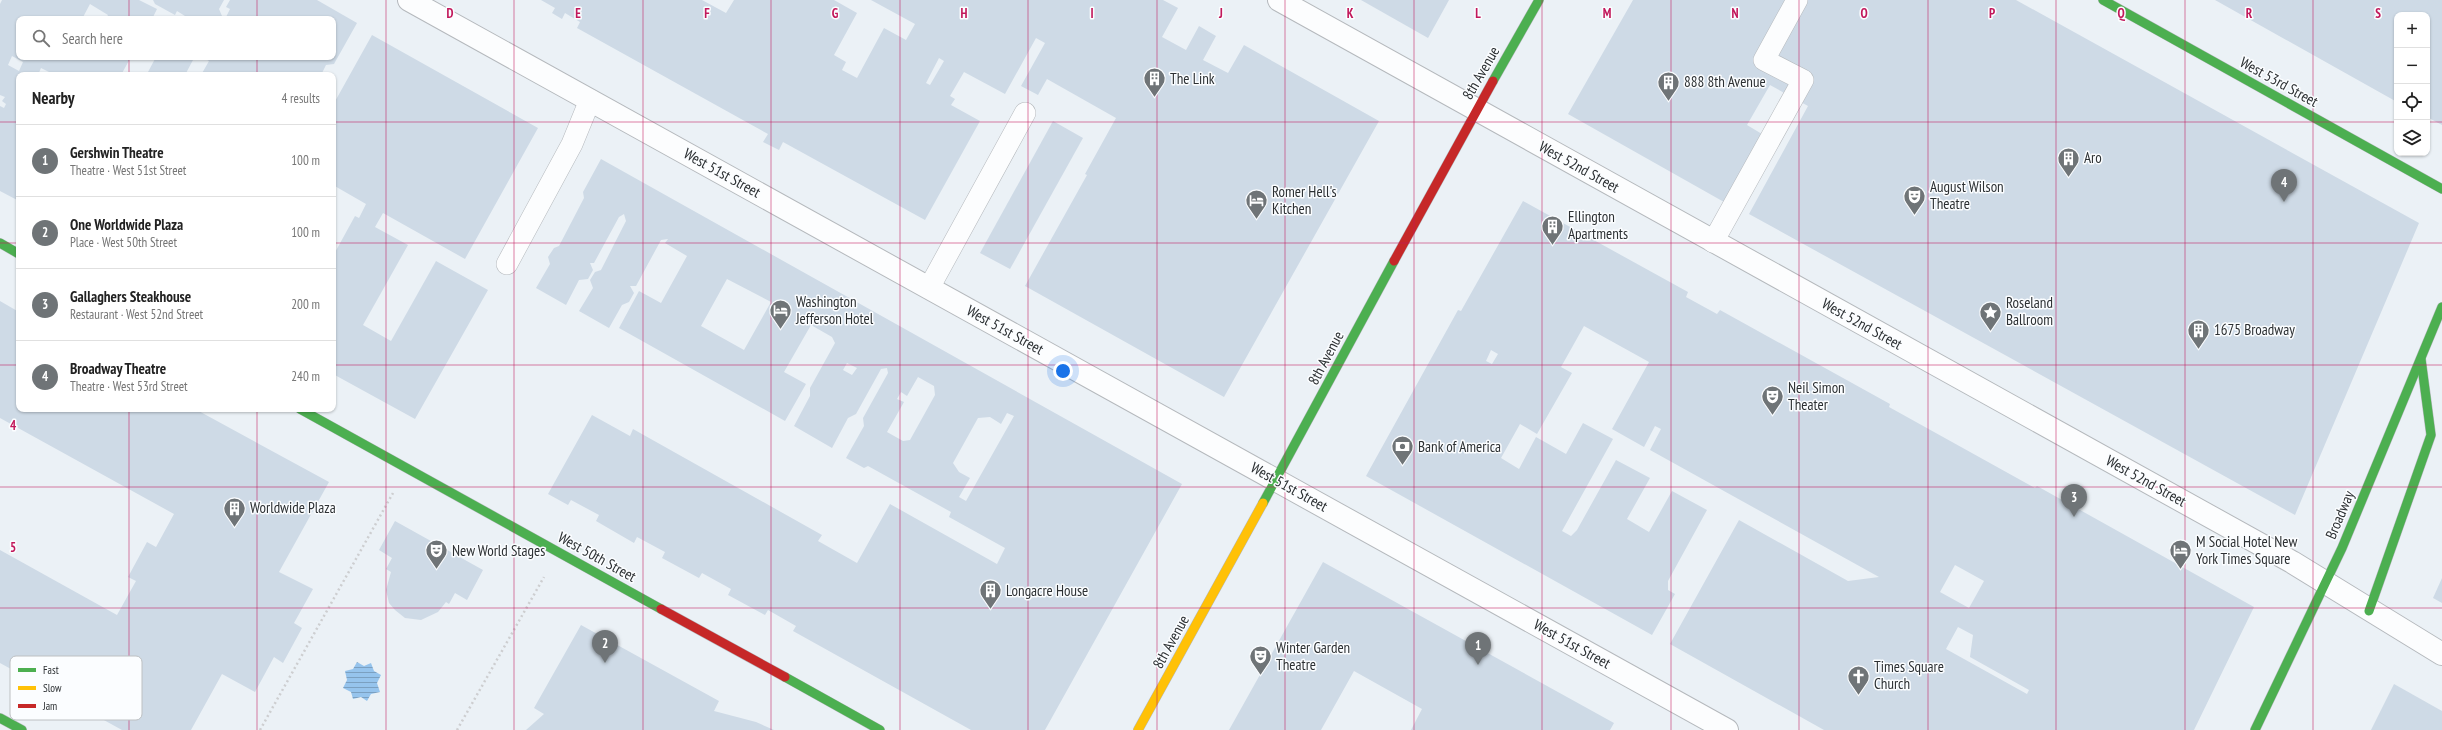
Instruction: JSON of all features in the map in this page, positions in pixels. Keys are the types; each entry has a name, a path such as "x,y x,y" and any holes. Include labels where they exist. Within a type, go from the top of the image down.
{"main road":[{"name":"8th Avenue","path":"1138,730 1276,480 1476,110 1540,0"},
{"name":"West 53rd Street","path":"2103,0 2442,189"},
{"path":"0,243 16,252"},
{"name":"Broadway","path":"2254,730 2325,583 2442,307"},
{"path":"2369,611 2431,435 2421,358"},
{"name":"West 50th Street","path":"305,412 880,730"},
{"path":"0,718 22,730"}],"street":[{"name":"West 51st Street","path":"409,0 1727,730"},
{"name":"West 52nd Street","path":"1279,0 2292,562 2369,611 2442,654"}],"lane":[{"path":"1714,242 1803,80 1764,60 1797,0"},
{"path":"507,264 572,144 590,100"},
{"path":"929,288 1025,113"}],"path":[{"path":"260,730 407,468"},
{"path":"457,730 558,552"}],"water":[{"path":"357,662 364,666 371,663 374,671 381,675 377,683 380,692 371,694 367,701 361,697 353,699 351,692 343,688 347,680 345,671 353,669"}],"building":[{"path":"2,0 139,0 157,9 154,16 108,16 90,4 84,16 16,16 16,58 12,56 8,65 19,71 23,62 19,60 129,60 123,72 49,72 41,68 39,72 16,72 16,199 0,191 0,106 4,108 6,104 2,101 5,97 0,95 0,4"},
{"path":"153,0 224,0 219,9 222,16 185,16 177,11 175,15 155,4"},
{"path":"230,0 317,0 357,23 334,64 326,65 322,72 203,72 209,61 207,60 336,60 336,16 226,16 230,9 226,7"},
{"path":"541,0 702,0 726,13 734,0 834,0 857,13 834,55 846,62 842,70 857,78 884,28 906,40 915,24 871,0 1163,0 1178,8 1162,37 1186,50 1199,26 1216,36 1203,60 1228,73 1244,45 1379,121 1224,397 1025,286 1087,175 1085,174 1116,118 1047,79 1038,95 1021,86 1045,43 1036,38 1005,94 964,72 950,96 955,99 951,105 980,121 925,220 783,142 779,150 763,142 768,134 577,28 580,22 565,13 562,19 552,13 555,8","holes":["939,58 944,61 930,85 926,83"]},
{"path":"1361,0 1449,0 1428,38"},
{"path":"1633,0 2016,0 2419,223 2295,515 1749,214 1808,106 1770,85 1747,125 1762,134 1724,202 1568,114"},
{"path":"2215,0 2442,0 2442,125 2430,119 2430,12 2394,12 2394,100"},
{"path":"372,35 538,128 465,259 383,213 375,227 408,245 363,325 391,341 436,261 488,290 415,419 336,376 336,251 355,216 359,218 366,204 336,187 336,100"},
{"path":"154,60 193,60 187,72 148,72"},
{"path":"1053,121 1083,138 1010,269 980,253"},
{"path":"601,159 1182,484 1045,730 971,730 793,631 796,626 768,610 765,615 728,595 731,589 702,573 699,578 662,558 665,552 637,537 634,543 596,521 599,515 571,500 568,505 548,494 592,415 630,436 633,429 822,535 818,541 857,563 890,504 997,564 1005,548 949,517 951,512 868,466 864,468 846,458 864,426 863,418 888,373 887,368 881,369 856,414 848,418 832,448 794,426 810,396 810,388 835,343 832,337 811,325 784,372 806,384 785,421 619,328 639,291 661,303 687,256 665,243 668,239 661,240 636,286 630,286 634,293 629,302 622,305 609,328 579,311 593,288 590,280 595,272 601,270 626,221 624,214 619,217 594,263 590,263 593,270 588,279 579,280 566,305 536,288 550,264 548,257 554,248 559,246 584,198 583,192","holes":["727,279 771,302 744,350 701,326","847,363 857,368 852,375 843,370","918,377 934,386 935,395 910,440 903,441 887,432 904,402 897,399 901,392 907,396","1007,413 1014,416 966,501 959,497 970,478 959,472 953,463 978,418 990,417 1001,424"]},
{"path":"1523,201 1688,292 1686,297 1717,314 1720,310 1890,404 1889,407 2035,488 2037,486 2254,607 2194,730 1824,730 1670,644 1739,520 1848,581 1879,577 1650,450 1661,429 1655,426 1644,447 1612,429 1649,362 1584,326 1561,367 1572,373 1537,434 1520,424 1501,458 1519,469 1536,437 1566,454 1583,423 1613,439 1562,531 1571,536 1577,530 1616,460 1650,478 1627,519 1649,532 1672,491 1707,510 1668,581 1668,590 1675,594 1652,635 1366,476 1458,310 1461,311","holes":["1491,350 1498,354 1492,364 1486,361","1955,565 1984,581 1969,608 1940,592","1958,627 1973,635 1970,657 2029,690 2027,694 1946,649"]},
{"name":"Worldwide Plaza","path":"0,301 16,310 16,412 201,412 329,482 279,572 313,589 294,623 302,628 283,663 274,657 255,692 222,674 191,730 122,730 104,720 142,720 142,656 10,656 10,668 0,663 0,550 117,615 136,581 128,577 147,542 156,547 174,514 0,418"},
{"name":"New World Stages","path":"395,521 483,570 467,600 455,593 449,604 446,602 438,612 421,620 405,618 395,610 389,603 386,590 391,572 386,569 392,558 379,550"},
{"path":"1323,562 1614,723 1610,730 1411,730 1422,709 1354,671 1321,730 1229,730"},
{"path":"2442,578 2442,603 2433,598"},
{"path":"581,625 719,701 714,711 756,722 774,730 526,730 544,714 534,708"},
{"path":"2394,684 2442,711 2442,730 2371,730"}],"traffic: fast":[{"path":"1493,81 1539,0"},
{"path":"2103,0 2442,189"},
{"path":"0,243 16,252"},
{"path":"1263,503 1394,261"},
{"path":"2255,730 2342,548 2442,307"},
{"path":"2369,611 2431,435 2421,359"},
{"path":"305,412 661,609"},
{"path":"785,677 880,730"},
{"path":"0,718 22,730"}],"traffic: slow":[{"path":"1138,730 1263,503"}],"traffic: jam":[{"path":"1394,261 1493,81"},
{"path":"661,609 785,677"}],"place":[{"name":"The Link","path":"1154,98"},
{"name":"888 8th Avenue","path":"1668,102"},
{"name":"Aro","path":"2068,178"},
{"name":"Broadway Theatre","path":"2284,202"},
{"name":"August Wilson Theatre","path":"1915,216"},
{"name":"Romer Hell's Kitchen","path":"1257,220"},
{"name":"Ellington Apartments","path":"1552,246"},
{"name":"Washington Jefferson Hotel","path":"781,330"},
{"name":"Roseland Ballroom","path":"1990,332"},
{"name":"1675 Broadway","path":"2199,350"},
{"name":"Neil Simon Theater","path":"1772,416"},
{"name":"Bank of America","path":"1403,466"},
{"name":"Gallaghers Steakhouse","path":"2074,517"},
{"name":"Worldwide Plaza","path":"235,528"},
{"name":"New World Stages","path":"436,570"},
{"name":"M Social Hotel New York Times Square","path":"2180,570"},
{"name":"Longacre House","path":"990,610"},
{"name":"One Worldwide Plaza","path":"605,663"},
{"name":"Gershwin Theatre","path":"1478,665"},
{"name":"Winter Garden Theatre","path":"1260,676"},
{"name":"Times Square Church","path":"1858,696"}]}
